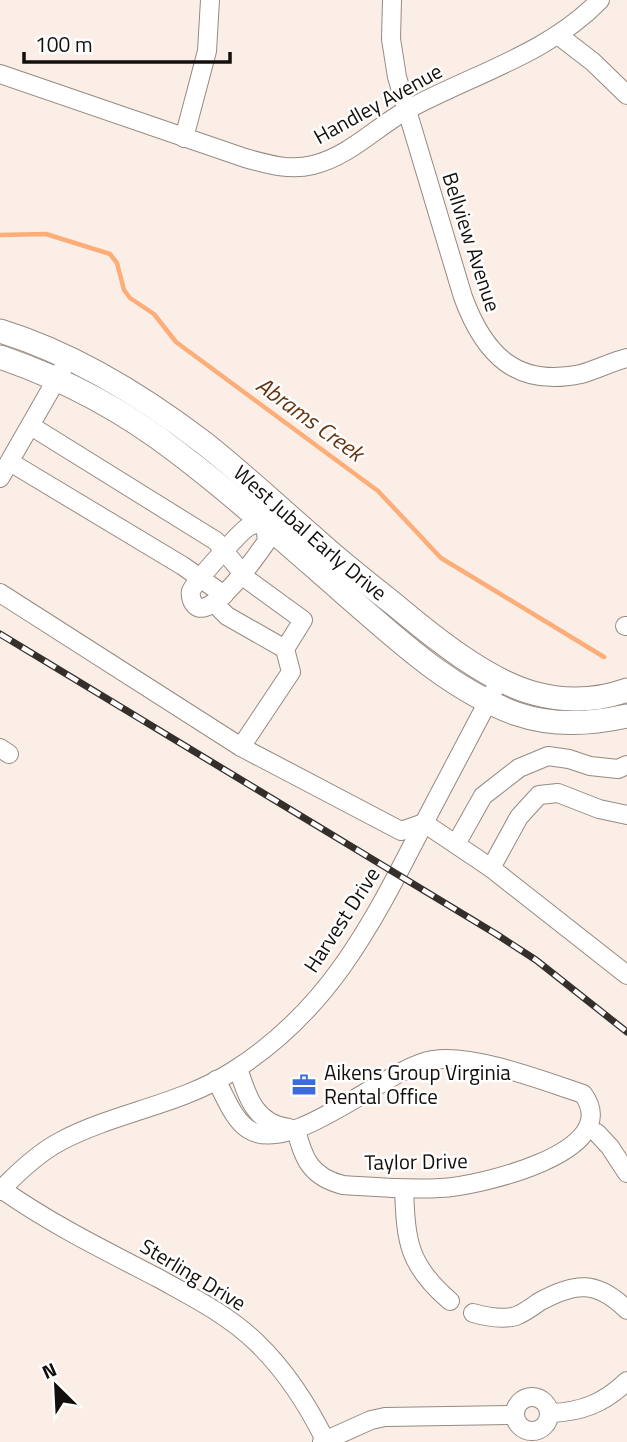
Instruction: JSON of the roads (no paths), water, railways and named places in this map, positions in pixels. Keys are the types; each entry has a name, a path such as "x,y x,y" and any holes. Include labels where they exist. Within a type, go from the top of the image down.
{"main road":[{"name":"West Jubal Early Drive","path":"0,331 63,369 109,405 273,516 313,538 425,630 500,679 530,693 551,698 597,698 627,690"},
{"name":"West Jubal Early Drive","path":"0,357 63,369"},
{"name":"West Jubal Early Drive","path":"273,516 412,653 459,684 517,714 565,723 603,721 627,716"}],"street":[{"path":"184,138 207,51 210,0"},
{"name":"Bellview Avenue","path":"392,0 391,39 397,77 468,310 483,340 509,366 541,377 582,373 627,358"},
{"name":"Handley Avenue","path":"0,74 184,138 274,166 303,166 334,158 406,110 539,46 581,18 600,0"},
{"path":"558,35 593,62 627,95"},
{"path":"0,478 63,369"},
{"path":"31,426 216,541 248,580 303,620 285,649"},
{"path":"10,462 199,577 219,599 227,616 285,649 291,672 241,747"},
{"path":"273,516 267,541 242,573 219,599 202,608 196,606 191,599 191,589 199,577 248,526 273,516"},
{"path":"0,593 241,747 401,831 424,823 491,867 627,975"},
{"name":"Harvest Drive","path":"1,1189 32,1160 60,1141 161,1105 238,1068 307,1010 338,974 379,909 500,679"},
{"path":"456,844 483,796 519,768 548,756 590,766 618,769 627,765"},
{"path":"491,867 519,817 539,795 558,793 599,809 627,816"},
{"path":"216,1080 238,1118 249,1130 267,1135 296,1129 333,1113 412,1066 432,1060 474,1061 583,1094 591,1100 600,1120 597,1133 627,1173"},
{"path":"238,1068 246,1093 258,1114 274,1126 296,1129"},
{"name":"Taylor Drive","path":"296,1129 309,1164 328,1181 343,1185 404,1189 459,1187 518,1175 586,1146 597,1133"},
{"name":"Sterling Drive","path":"1,1189 66,1229 222,1314 275,1361 310,1410 325,1442"},
{"path":"404,1189 409,1247 420,1268 450,1301"},
{"path":"473,1313 496,1318 516,1316 558,1292 576,1287 601,1291 627,1310"},
{"path":"550,1413 574,1411 596,1405 627,1381"},
{"path":"529,1397 545,1402 550,1413 550,1419 533,1437 518,1425 515,1415 519,1403 529,1397"},
{"path":"325,1442 385,1416 515,1415"}],"waterway":[{"name":"Abrams Creek","path":"0,235 46,234 110,254 117,263 124,290 130,298 154,314 176,342 378,491 441,558 604,657"}],"railway":[{"path":"0,634 496,934 536,960 627,1032"}],"place":[{"name":"Aikens Group Virginia Rental Office","path":"304,1085"}]}
